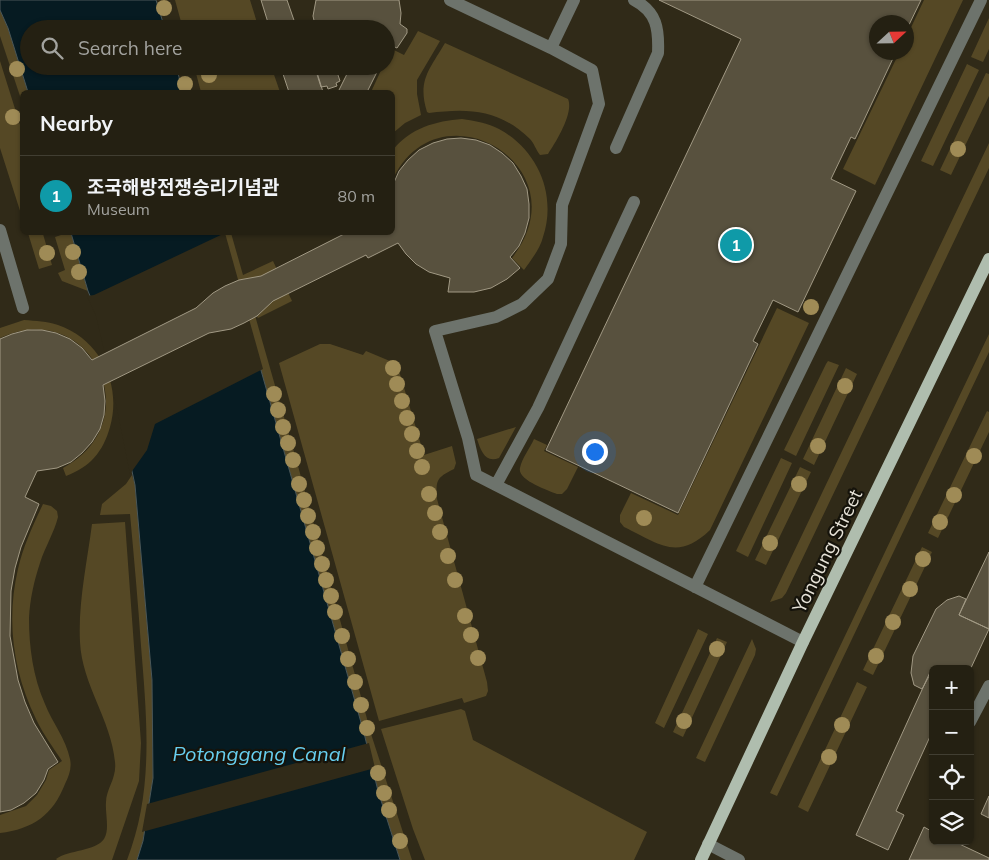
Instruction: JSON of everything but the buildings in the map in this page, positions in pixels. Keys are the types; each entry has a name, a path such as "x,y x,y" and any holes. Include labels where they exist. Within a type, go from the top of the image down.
{"main road":[{"name":"Yongung Street","path":"701,860 803,642 989,259"}],"street":[{"path":"450,0 552,48 592,70 599,104 562,205 561,244 548,279 522,304 496,317 435,331 468,438 476,475 803,642"},
{"path":"552,48 574,0"},
{"path":"616,148 658,53 658,36 653,14 634,0"},
{"path":"695,587 981,0"},
{"path":"496,485 538,408 634,202"},
{"path":"0,230 23,308"},
{"path":"974,714 989,686"},
{"path":"708,844 739,860"}],"shaded area":[{"path":"175,0 250,0 256,20 181,20"},
{"path":"924,0 963,0 875,185 843,169 896,60 914,60 914,21"},
{"path":"0,10 8,28 20,66 20,75 23,75 27,90 20,90 20,96 0,36"},
{"path":"989,18 989,49 983,62 971,57"},
{"path":"418,31 440,41 417,80 417,94 421,115 405,123 395,131 395,90 372,90 379,75 395,75 395,50 404,55"},
{"path":"445,43 568,99 569,112 548,154 540,155 530,139 518,129 495,116 470,111 427,112 424,101 424,83 430,68"},
{"path":"0,61 20,125 20,211 0,148"},
{"path":"967,64 979,70 933,166 921,161"},
{"path":"986,73 989,74 989,96 951,175 940,170"},
{"path":"196,75 274,75 279,90 200,90"},
{"path":"462,119 490,125 513,138 534,161 546,190 548,205 547,221 540,246 524,270 512,258 529,224 530,193 518,167 497,148 470,137 441,137 414,151 395,176 395,148 400,142 415,131 443,122"},
{"path":"989,143 989,168 786,593 782,598 770,602"},
{"path":"29,235 43,235 52,265 39,269"},
{"path":"72,235 88,291 62,281 58,273 65,270 55,237"},
{"path":"223,235 232,235 243,275 273,261 292,301 258,318 254,312 372,737 412,860 400,860 378,791 364,733"},
{"path":"777,308 809,323 710,530 698,540 677,547 657,543 624,527 620,522 620,515 631,493 678,515"},
{"path":"24,320 58,325 86,341 105,366 110,380 113,395 113,411 104,444 89,463 66,476 63,468 89,447 103,422 106,395 99,370 83,348 61,334 32,330 0,338 0,328"},
{"path":"989,334 989,352 777,796 770,793"},
{"path":"320,344 330,344 363,355 366,351 397,364 424,455 452,446 456,463 454,469 438,480 437,499 487,682 488,691 486,696 464,703 462,698 379,721 279,363"},
{"path":"828,361 839,365 796,456 784,450"},
{"path":"846,368 857,374 814,465 803,459"},
{"path":"987,411 989,412 989,432 938,538 928,533"},
{"path":"516,427 499,458 490,459 484,455 477,439"},
{"path":"534,439 547,445 544,451 578,467 567,489 562,494 557,494 534,484 523,477 520,472 522,461"},
{"path":"781,458 792,463 748,557 736,551"},
{"path":"800,467 811,472 766,565 755,560"},
{"path":"132,475 135,485 152,680 153,778 143,841 137,860 127,860 136,834 145,781 146,728 139,613 130,514 100,515 102,504 126,484"},
{"path":"43,504 51,506 57,511 58,517 42,557 30,604 31,651 41,694 65,744 71,762 68,778 60,795 48,812 32,824 0,833 0,815 26,806 37,795 46,780 49,770 62,761 42,730 28,701 17,664 12,626 14,588 20,561 25,544"},
{"path":"125,522 141,743 139,781 112,860 57,860 61,856 95,846 104,839 107,831 106,797 114,773 115,762 108,731 91,688 82,658 80,613 92,524"},
{"path":"922,547 932,552 873,675 863,670"},
{"path":"698,629 708,634 664,728 655,723"},
{"path":"717,638 727,642 683,737 673,732"},
{"path":"752,639 756,649 755,655 705,762 696,758"},
{"path":"857,682 867,687 808,812 798,807"},
{"path":"461,709 465,711 473,740 647,832 634,860 425,860 413,829 381,729"}],"water":[{"path":"0,0 156,0 162,20 20,20 20,66 8,28 0,10"},
{"path":"23,75 178,75 182,90 27,90"},
{"name":"Potonggang Canal","path":"72,235 223,235 364,733 378,791 400,860 137,860 143,841 153,778 152,680 135,485 98,315 88,291"}],"pier":[{"path":"221,235 226,235 263,369 155,424 147,450 130,474 96,316 87,296 94,295"},
{"path":"369,743 375,768 142,832 147,804"}],"place":[{"name":"조국해방전쟁승리기념관","path":"736,245"}]}
